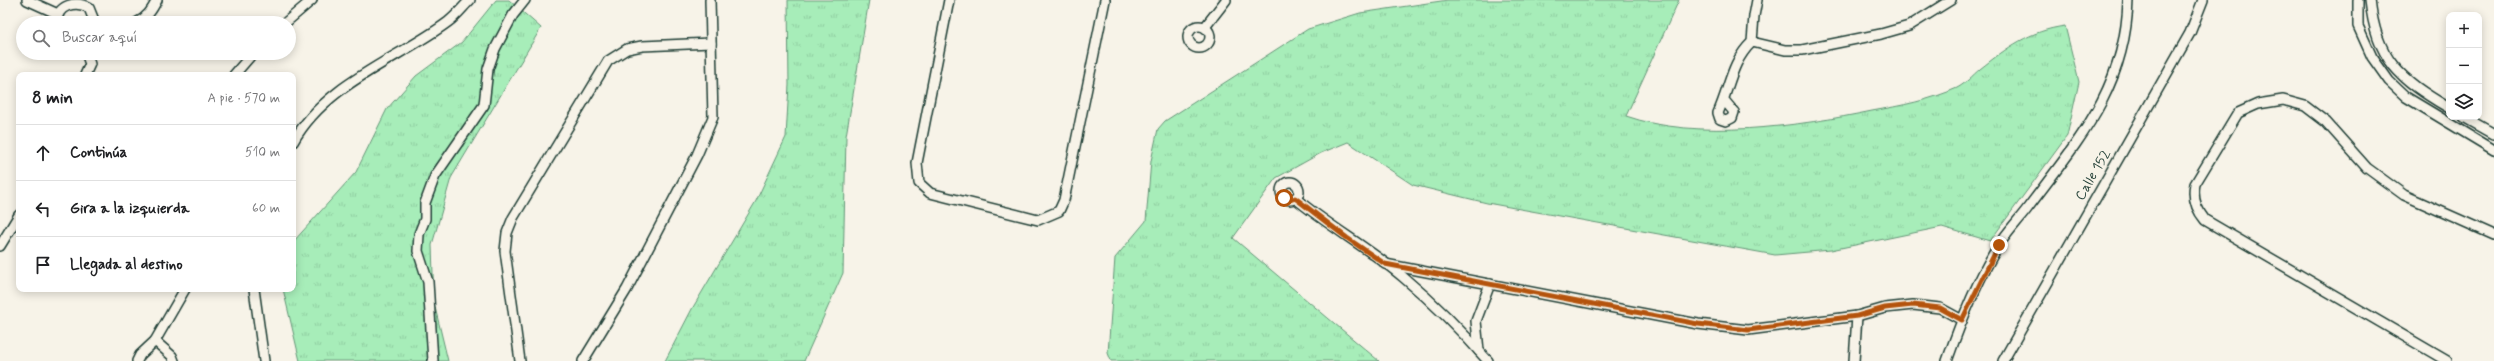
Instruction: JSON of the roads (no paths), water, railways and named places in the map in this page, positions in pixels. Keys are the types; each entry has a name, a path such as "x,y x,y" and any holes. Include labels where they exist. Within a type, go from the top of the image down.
{"street":[{"path":"27,0 55,16"},
{"path":"147,16 152,10 157,0"},
{"path":"293,16 312,0"},
{"path":"296,138 323,104 359,77 449,21 470,0"},
{"path":"433,361 428,282 418,251 419,234 425,219 425,203 435,176 484,104 488,69 494,49 513,15 525,0"},
{"path":"583,361 631,282 697,155 713,117 710,0"},
{"path":"949,0 917,163 919,183 930,193 1038,220 1059,211 1064,200 1105,0"},
{"path":"1205,27 1226,0"},
{"path":"1724,100 1734,66 1743,51 1752,42 1757,0"},
{"path":"1752,42 1785,50 1802,50 1881,34 1909,26 1951,0"},
{"path":"1947,361 1962,320 1999,245 2052,173 2075,146 2097,111 2114,77 2124,41 2128,0"},
{"name":"Calle 152","path":"2003,361 2190,33 2203,0"},
{"path":"2358,0 2358,26 2372,57 2389,81 2406,97 2494,150"},
{"path":"2370,0 2372,27 2384,53 2399,74 2446,106"},
{"path":"59,16 66,5 78,1 90,4 93,16"},
{"path":"520,361 505,251 507,233 513,218 551,153 608,61 617,54 642,46 710,43"},
{"path":"86,72 90,64 89,60"},
{"path":"237,72 247,60"},
{"path":"2422,107 2429,96"},
{"path":"2447,361 2205,220 2197,210 2193,194 2195,184 2238,113 2258,104 2283,100 2305,106 2326,122 2367,168 2404,194 2494,235"},
{"path":"2469,120 2494,134"},
{"path":"1295,198 1336,230 1385,264 1442,311 1488,361"},
{"path":"0,246 16,221"},
{"path":"1385,264 1698,324 1748,330 1857,316 1885,308 1913,305 1940,308 1962,320"},
{"path":"1479,351 1476,321 1490,284"},
{"path":"137,361 140,355 155,341 183,292"},
{"path":"254,292 264,361"},
{"path":"1854,361 1857,316"},
{"path":"155,341 172,356 174,361"}]}
